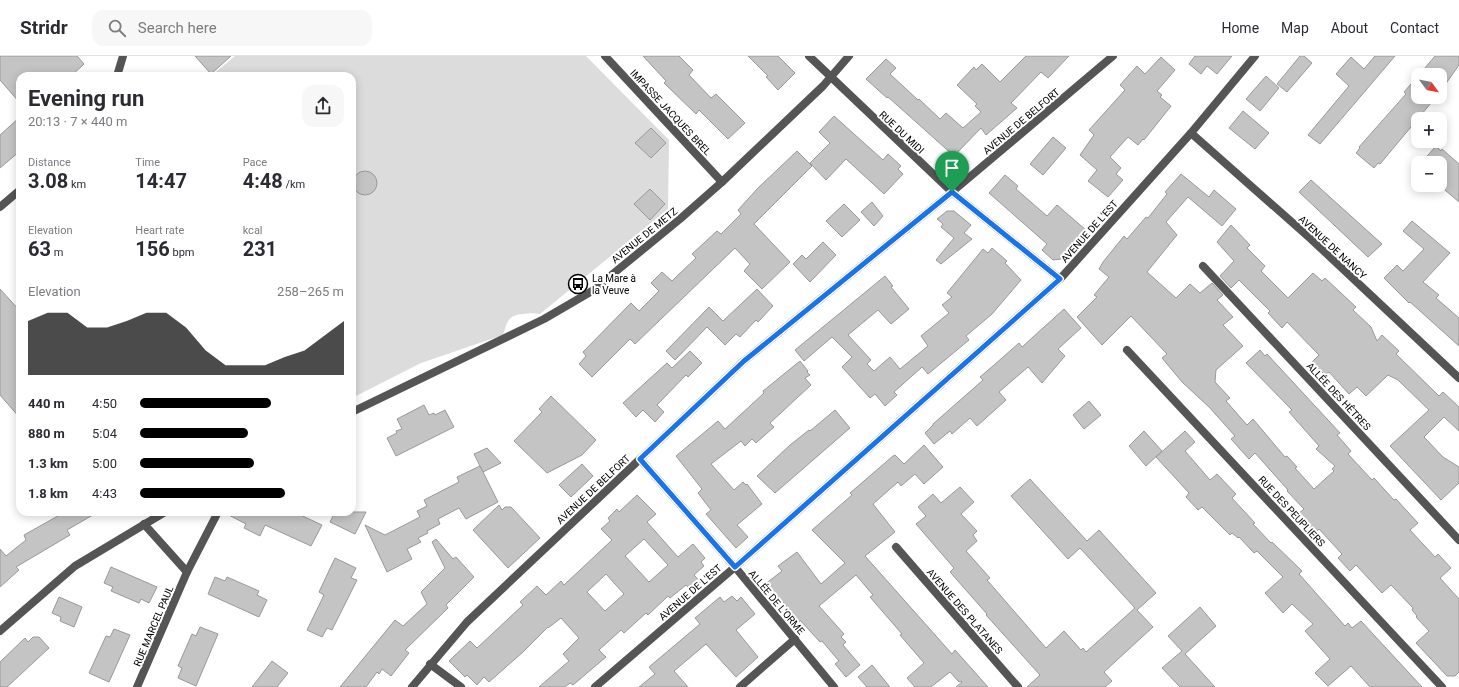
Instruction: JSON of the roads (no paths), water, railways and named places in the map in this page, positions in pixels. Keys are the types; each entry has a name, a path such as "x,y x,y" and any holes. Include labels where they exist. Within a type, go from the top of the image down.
{"street":[{"path":"118,72 124,56"},
{"name":"IMPASSE JACQUES BREL","path":"605,56 722,182"},
{"name":"RUE DU MIDI","path":"809,56 952,192 1060,279"},
{"name":"AVENUE DE METZ","path":"356,410 544,319 592,291 680,219 722,182 831,78 849,56"},
{"name":"AVENUE DE BELFORT","path":"412,687 467,622 744,361 952,192 1113,56"},
{"name":"AVENUE DE L'EST","path":"595,687 735,567 1060,279 1191,133 1255,56"},
{"name":"AVENUE DE NANCY","path":"1191,133 1311,239 1459,378"},
{"path":"0,208 16,194"},
{"name":"ALLÉE DES HÊTRES","path":"1204,266 1459,540"},
{"name":"RUE DES PEUPLIERS","path":"1127,350 1442,687"},
{"name":"ALLÉE DE L'ORME","path":"640,459 735,567 834,687"},
{"path":"0,630 75,566 158,516"},
{"name":"RUE MARCEL PAUL","path":"137,687 187,572 216,516"},
{"path":"144,524 187,572"},
{"name":"AVENUE DES PLATANES","path":"896,547 1018,687"},
{"path":"740,687 795,639"},
{"path":"430,664 461,687"}],"place":[{"name":"La Mare à la Veuve","path":"578,284"}]}
